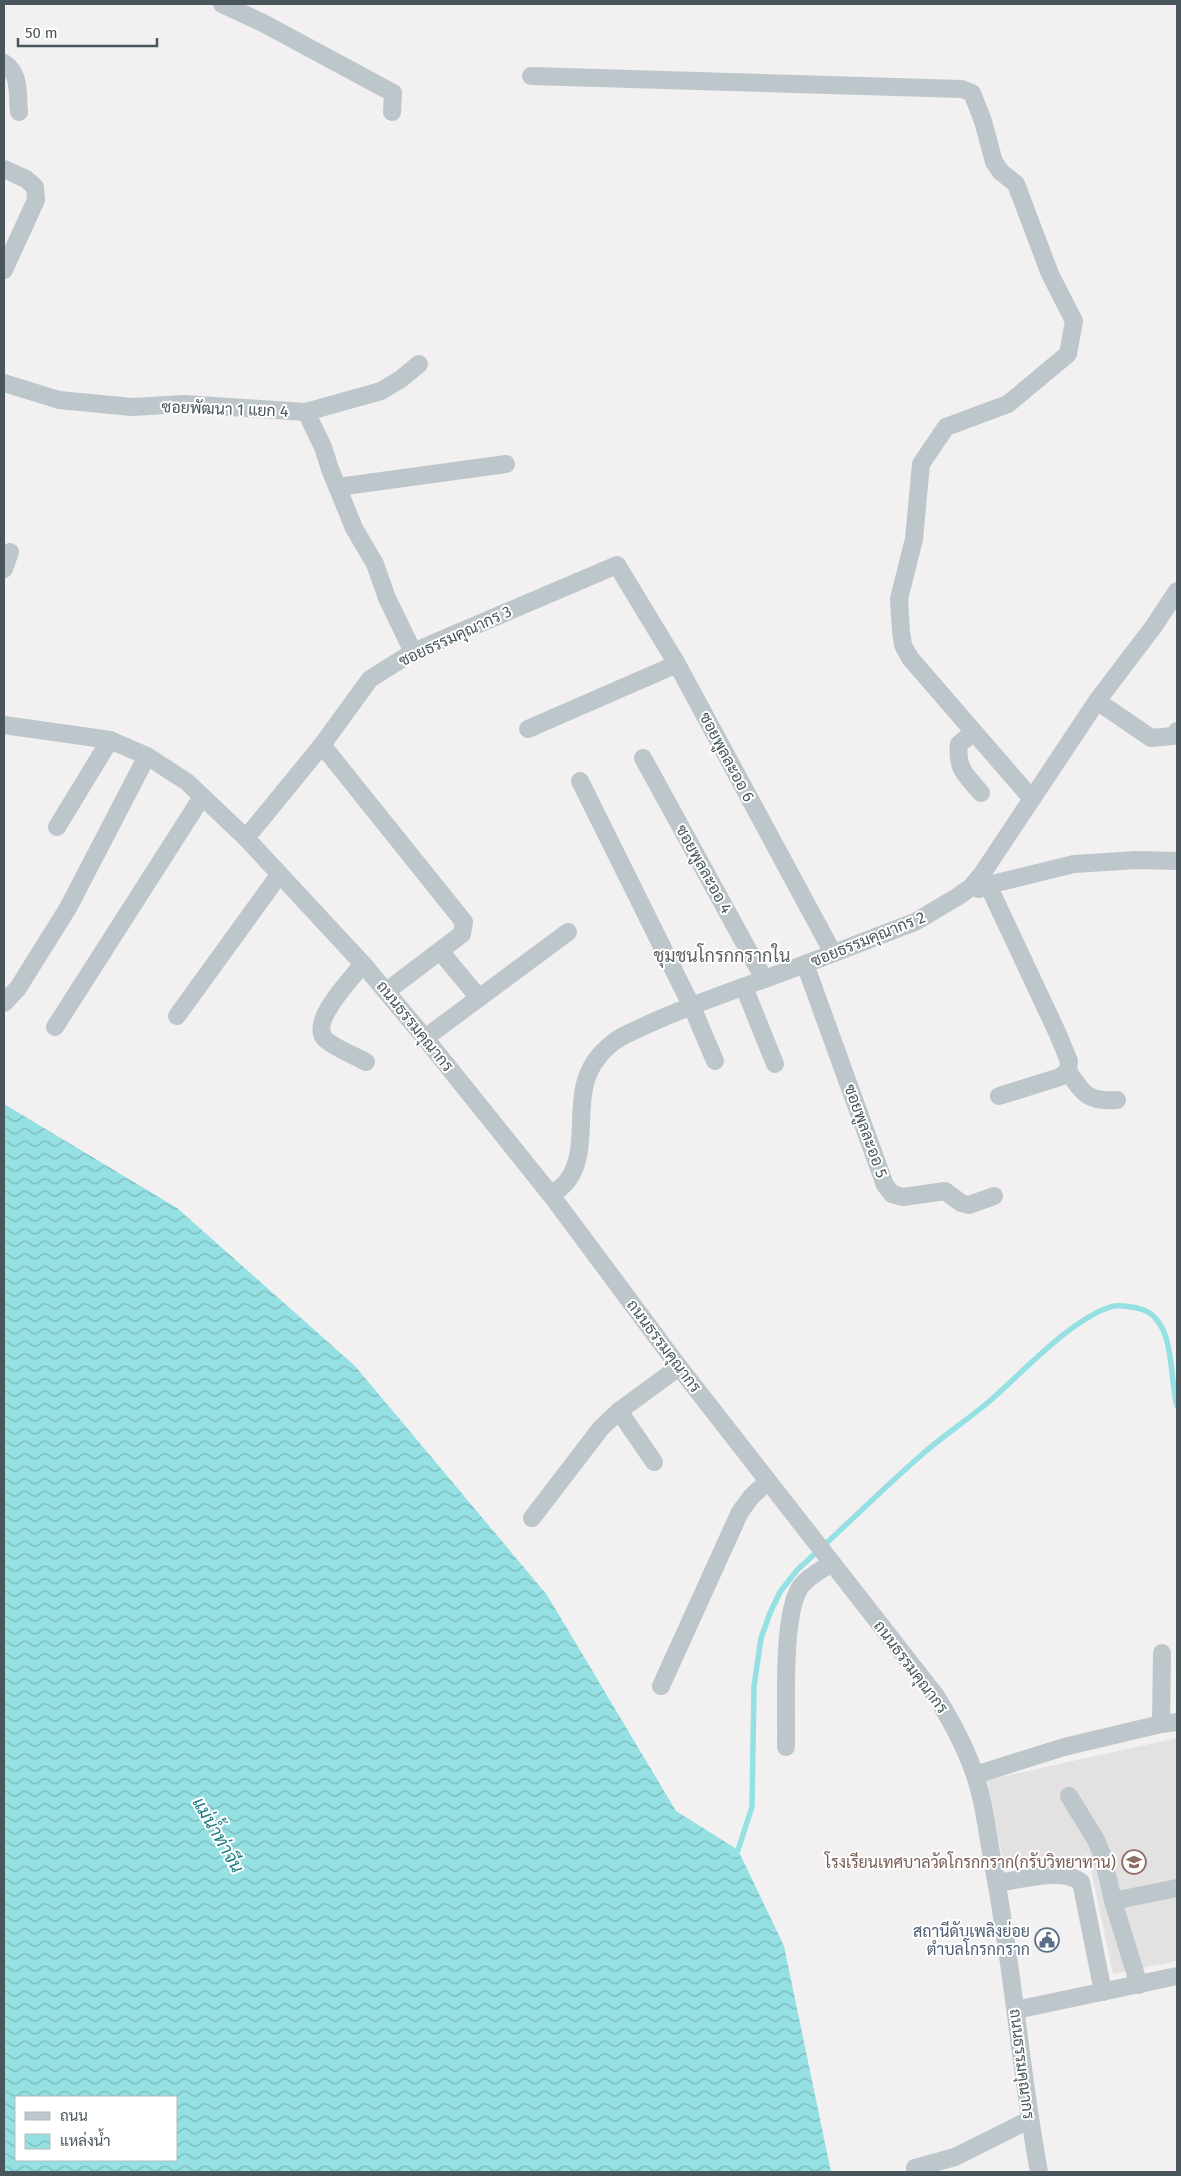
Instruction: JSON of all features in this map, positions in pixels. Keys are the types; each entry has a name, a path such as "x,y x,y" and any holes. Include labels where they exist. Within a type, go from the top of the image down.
{"street":[{"path":"222,4 393,93 392,112"},
{"path":"4,63 11,68 17,81 19,112"},
{"path":"531,76 962,89 972,93 980,113 994,162 1001,172 1016,184 1050,274 1074,321 1068,354 1008,404 946,427 921,464 914,539 899,599 901,632 903,644 910,658 1032,799"},
{"path":"4,169 26,179 35,187 36,200 4,270"},
{"path":"306,412 381,391 400,380 419,364"},
{"name":"ซอยพัฒนา 1 แยก 4","path":"4,383 59,400 132,407 184,404 306,412 323,447 354,528 375,564 387,598 413,652"},
{"path":"338,487 506,464"},
{"path":"4,569 10,552"},
{"name":"ซอยธรรมคุณากร 3","path":"246,838 322,745 370,679 413,652 617,564"},
{"name":"ซอยพูลละออ 6","path":"617,564 677,664 833,953"},
{"name":"ซอยธรรมคุณากร 2","path":"551,1195 568,1181 573,1170 578,1156 583,1096 587,1078 593,1064 610,1045 623,1036 692,1007 914,922 970,888 982,874 1096,700 1154,626 1177,591"},
{"path":"528,729 677,664"},
{"path":"1096,700 1151,738 1172,736 1177,731"},
{"name":"ถนนธรรมคุณากร","path":"4,725 110,740 147,756 187,782 246,838 363,964 425,1038 551,1195 679,1367 936,1696 956,1730 975,1775 997,1883 1016,2010 1029,2120 1039,2172"},
{"path":"974,732 958,744 957,757 960,768 981,793"},
{"path":"57,826 110,740"},
{"path":"322,745 464,922 462,934 387,991"},
{"path":"4,1003 18,988 68,908 147,756"},
{"name":"ซอยพูลละออ 4","path":"643,758 764,979"},
{"path":"580,781 692,1007 715,1061"},
{"path":"55,1027 202,797"},
{"path":"949,902 988,885 1074,864 1128,860 1177,861"},
{"path":"177,1016 279,875"},
{"path":"988,885 1057,1032 1069,1061 1068,1071 1082,1092 1091,1098 1103,1101 1117,1100"},
{"path":"425,1038 568,932"},
{"path":"440,951 479,998"},
{"path":"363,964 334,1000 322,1021 321,1032 326,1040 366,1062"},
{"name":"ซอยพูลละออ 5","path":"805,964 885,1185 892,1194 903,1197 945,1191 969,1205 994,1196"},
{"path":"744,987 775,1064"},
{"path":"999,1096 1060,1077 1068,1071"},
{"path":"532,1518 601,1428 619,1411 679,1367"},
{"path":"619,1411 654,1462"},
{"path":"661,1686 740,1512 751,1497 768,1481"},
{"path":"786,1747 788,1626 793,1605 801,1587 829,1560"},
{"path":"975,1775 1064,1747 1169,1724 1162,1652"},
{"path":"1069,1796 1096,1840 1103,1857 1113,1901 1139,1985"},
{"path":"997,1883 1062,1874 1074,1876 1081,1882 1103,1992"},
{"path":"1113,1901 1177,1888"},
{"path":"1016,2010 1177,1976"},
{"path":"915,2168 956,2157 1029,2120"}],"shaded area":[{"name":"โรงเรียนเทศบาลวัดโกรกกราก(กรับวิทยาทาน)","path":"1177,1738 1177,1961 1113,1974 1088,1855 1005,1870 987,1780"}],"water":[{"name":"แม่น้ำท่าจีน","path":"4,1104 177,1208 355,1366 547,1595 676,1811 738,1850 784,1946 831,2172 4,2172"}],"waterway":[{"path":"732,1855 738,1850 752,1807 754,1686 761,1638 780,1592 798,1569 910,1465 991,1400 1063,1335 1094,1314 1110,1307 1127,1306 1144,1310 1154,1317 1162,1327 1170,1353 1177,1406"}],"place":[{"name":"โรงเรียนเทศบาลวัดโกรกกราก(กรับวิทยาทาน)","path":"1134,1862"},
{"name":"สถานีดับเพลิงย่อย ตำบลโกรกกราก","path":"1047,1940"}],"district":[{"name":"ชุมชนโกรกกรากใน","path":"722,956"}]}
